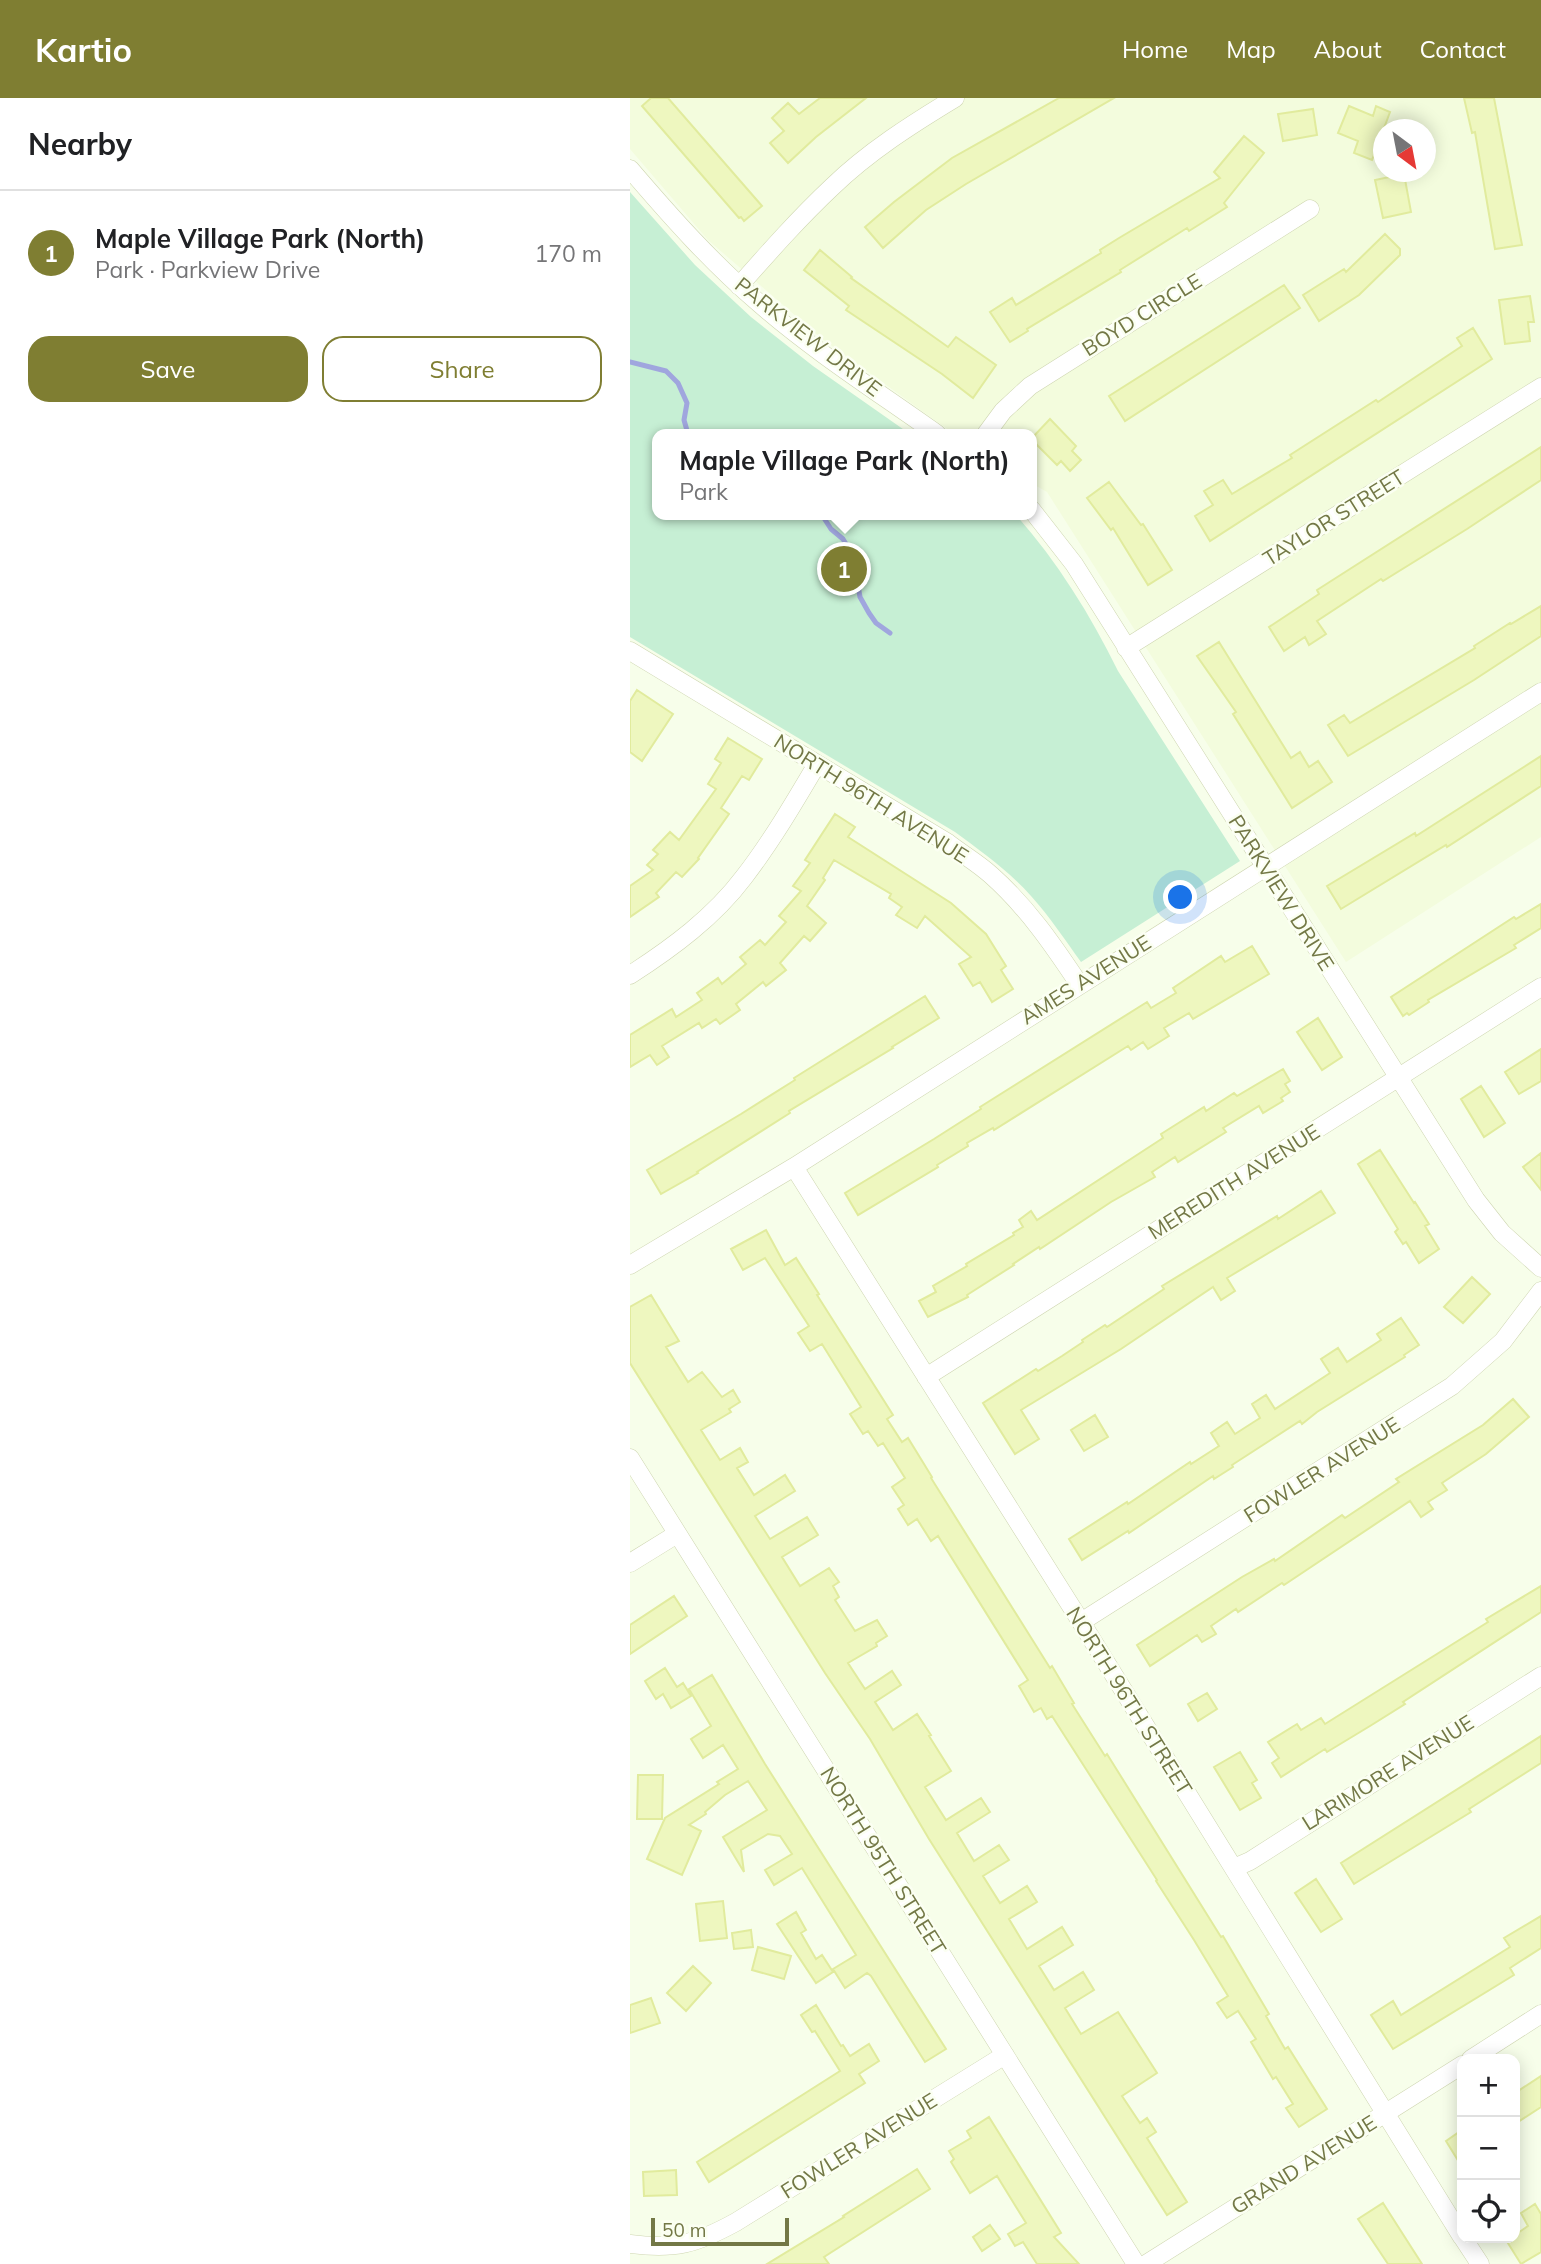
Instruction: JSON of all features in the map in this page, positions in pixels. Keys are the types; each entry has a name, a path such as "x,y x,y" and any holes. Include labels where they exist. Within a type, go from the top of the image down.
{"street":[{"path":"739,286 833,185 915,122 955,98"},
{"name":"PARKVIEW DRIVE","path":"630,169 679,226 761,306 828,358 930,429"},
{"name":"BOYD CIRCLE","path":"990,429 1003,411 1030,386 1310,209"},
{"name":"TAYLOR STREET","path":"1126,649 1541,387"},
{"name":"PARKVIEW DRIVE","path":"1037,517 1074,564 1476,1200 1502,1233 1541,1268"},
{"name":"NORTH 96TH AVENUE","path":"630,651 948,843 989,873 1034,920 1079,984"},
{"name":"AMES AVENUE","path":"630,1265 794,1167 1541,692"},
{"path":"630,975 674,945 712,913 743,879 817,765"},
{"name":"MEREDITH AVENUE","path":"926,1377 1541,987"},
{"name":"NORTH 96TH STREET","path":"794,1167 1081,1622 1457,2228"},
{"name":"FOWLER AVENUE","path":"1081,1622 1452,1386 1503,1341 1541,1291"},
{"name":"NORTH 95TH STREET","path":"630,1458 1136,2264"},
{"path":"630,1563 677,1534"},
{"name":"LARIMORE AVENUE","path":"1234,1868 1250,1861 1541,1676"},
{"path":"1479,2054 1541,2014"},
{"name":"FOWLER AVENUE","path":"630,2244 683,2245 708,2237 1005,2055"},
{"name":"GRAND AVENUE","path":"1146,2264 1457,2068"},
{"name":"NORTH 96TH STREET","path":"1467,2243 1480,2264"}],"shaded area":[{"path":"630,98 1541,98 1541,837 1346,962 1047,492 1037,486 1037,429 947,429 821,338 708,240 630,149"},
{"path":"630,192 695,265 751,317 813,366 903,429 652,429 652,520 1020,520 1072,590 1118,671 1240,861 1081,962 1045,912 1023,887 955,832 630,637"}],"building":[{"path":"651,98 668,98 762,206 744,221 739,218 642,106"},
{"path":"820,98 866,98 788,163 770,143 784,131 772,118 788,103 799,114"},
{"path":"1059,98 1114,98 966,184 926,210 883,248 865,227 952,158"},
{"path":"1464,98 1494,98 1522,245 1495,249 1475,132 1472,133"},
{"path":"1349,106 1373,116 1376,106 1390,112 1387,119 1373,119 1372,160 1354,153 1358,141 1338,133"},
{"path":"1313,109 1317,135 1283,141 1278,114"},
{"path":"1244,136 1264,153 1224,203 1227,207 1189,231 1187,228 1010,342 990,312 1012,298 1016,305 1101,253 1100,250 1119,238 1220,178 1214,172"},
{"path":"1375,182 1405,182 1411,212 1383,218"},
{"path":"1385,234 1400,249 1400,255 1359,295 1319,321 1303,295 1344,269 1346,272"},
{"path":"820,250 851,278 948,347 956,337 996,365 973,398 846,310 849,306 804,270"},
{"path":"1284,285 1300,308 1125,421 1109,396"},
{"path":"1530,296 1534,322 1528,322 1530,341 1505,344 1499,300"},
{"path":"1473,328 1492,359 1210,541 1195,516 1213,505 1204,491 1223,480 1232,494 1292,458 1290,455 1376,400 1378,402 1462,346 1457,338"},
{"path":"1050,419 1076,446 1072,451 1081,460 1070,471 1061,461 1057,465 1037,445 1037,433"},
{"path":"1541,447 1541,480 1317,621 1326,634 1309,645 1305,637 1284,651 1269,627 1319,594 1317,590"},
{"path":"1109,482 1141,525 1143,524 1172,570 1148,585 1113,528 1111,530 1087,498"},
{"path":"1541,606 1541,636 1348,756 1328,725 1344,715 1350,723"},
{"path":"1219,642 1291,758 1300,752 1309,767 1318,761 1332,782 1292,808 1233,714 1236,712 1197,656"},
{"path":"637,690 673,714 642,761 630,752 630,701"},
{"path":"728,738 762,759 749,780 742,776 721,808 729,814 699,859 682,877 676,872 656,893 659,897 630,917 630,886 653,870 647,865 658,854 653,850 670,832 679,840 716,789 708,784 721,763 715,759"},
{"path":"1541,756 1541,786 1447,847 1446,845 1341,909 1327,886 1415,833 1416,836"},
{"path":"835,814 855,827 848,837 951,903 986,934 1006,966 1001,970 1013,989 992,1002 980,982 973,986 959,964 971,957 925,916 917,928 896,915 902,907 889,898 891,894 834,860 823,878 825,880 807,906 826,923 810,941 804,936 780,963 786,970 766,986 763,982 736,1004 740,1010 720,1024 716,1019 702,1028 699,1023 662,1046 669,1057 657,1065 650,1055 630,1067 630,1035 672,1009 676,1017 702,1000 697,993 718,978 722,984 746,964 740,957 760,940 765,945 786,922 779,916 801,891 793,886 810,863 805,860"},
{"path":"1541,904 1541,928 1514,945 1516,948 1428,1000 1429,1002 1409,1015 1407,1013 1403,1016 1391,997 1514,917 1516,919"},
{"path":"1252,946 1269,974 1193,1019 1189,1013 1164,1028 1169,1036 1148,1049 1143,1042 1131,1050 1128,1046 994,1130 993,1128 967,1143 968,1146 937,1165 938,1167 858,1215 845,1193 1147,1002 1151,1008 1176,993 1173,988 1221,956 1225,962"},
{"path":"925,996 939,1018 661,1194 647,1170 741,1114"},
{"path":"1318,1018 1342,1057 1322,1070 1297,1032"},
{"path":"1541,1049 1541,1081 1519,1094 1505,1072"},
{"path":"1283,1069 1290,1081 1285,1084 1290,1092 1281,1098 1283,1101 1263,1113 1259,1106 1223,1128 1226,1132 1178,1162 1175,1157 1152,1172 1155,1177 1111,1202 1040,1249 1039,1247 967,1295 968,1297 928,1317 919,1301 936,1292 933,1286 1014,1235 1013,1233 1023,1227 1019,1220 1031,1211 1037,1220 1163,1138 1161,1134 1204,1107 1206,1111 1234,1093 1237,1096"},
{"path":"1481,1086 1505,1123 1484,1137 1461,1099"},
{"path":"1380,1150 1429,1224 1425,1226 1439,1249 1419,1263 1406,1242 1403,1244 1395,1232 1398,1229 1358,1164"},
{"path":"1541,1153 1541,1190 1523,1167"},
{"path":"1321,1191 1335,1213 1227,1278 1235,1291 1221,1300 1213,1287 1121,1349 1021,1410 1039,1439 1015,1454 983,1403 1036,1369 1038,1371 1062,1356 1105,1325 1107,1327 1164,1289 1162,1286"},
{"path":"766,1230 785,1265 796,1258 819,1294 817,1295 893,1415 887,1419 902,1442 908,1438 1050,1668 1052,1666 1074,1703 1072,1704 1105,1756 1107,1754 1221,1937 1223,1936 1269,2014 1266,2016 1285,2049 1288,2047 1327,2109 1299,2127 1286,2108 1293,2104 1276,2077 1273,2079 1251,2042 1256,2039 1238,2011 1227,2018 1217,2003 1228,1996 1157,1880 1052,1716 1047,1719 1041,1708 1034,1712 1019,1686 1028,1680 938,1536 931,1541 917,1519 908,1525 898,1509 904,1505 892,1487 905,1478 883,1443 878,1446 868,1431 863,1434 850,1414 861,1407 822,1344 810,1351 798,1333 809,1326 765,1258 743,1270 731,1249"},
{"path":"1472,1277 1490,1294 1463,1323 1444,1307"},
{"path":"651,1295 679,1341 666,1347 688,1382 702,1372 722,1397 733,1390 740,1402 729,1409 731,1412 701,1430 720,1460 740,1448 748,1462 737,1468 754,1495 785,1475 795,1491 755,1516 770,1539 807,1517 818,1535 782,1557 800,1586 829,1568 839,1582 833,1586 839,1597 835,1600 855,1631 877,1620 887,1636 876,1643 877,1646 848,1663 865,1689 892,1671 901,1685 875,1702 893,1730 917,1714 931,1735 929,1736 951,1771 925,1787 946,1820 981,1798 990,1812 957,1833 974,1861 999,1845 1009,1860 983,1876 1000,1903 1027,1886 1037,1902 1009,1919 1027,1949 1062,1927 1073,1945 1039,1966 1054,1990 1083,1972 1094,1990 1065,2008 1081,2034 1118,2012 1157,2073 1122,2096 1140,2123 1147,2118 1156,2132 1147,2138 1187,2202 1167,2215 929,1839 870,1739 825,1673 630,1363 630,1307"},
{"path":"1401,1318 1419,1345 1404,1355 1405,1357 1302,1424 1300,1421 1214,1479 1213,1476 1129,1533 1128,1531 1082,1560 1069,1539 1219,1446 1211,1433 1227,1422 1235,1434 1260,1418 1252,1404 1266,1395 1275,1409 1330,1373 1321,1359 1338,1348 1347,1362 1381,1340 1377,1334"},
{"path":"1513,1399 1529,1417 1486,1454 1442,1483 1447,1490 1428,1502 1433,1509 1421,1517 1410,1501 1284,1585 1282,1583 1211,1626 1216,1634 1202,1642 1197,1635 1150,1666 1137,1645 1242,1577 1274,1559 1275,1561 1342,1515 1345,1518 1399,1482 1396,1479 1483,1425"},
{"path":"1095,1415 1108,1437 1084,1451 1071,1430"},
{"path":"1541,1586 1541,1612 1403,1702 1405,1704 1281,1777 1272,1763 1279,1758 1268,1742 1297,1724 1301,1730 1321,1718 1325,1724"},
{"path":"674,1596 687,1616 630,1654 630,1625"},
{"path":"665,1668 677,1687 683,1683 691,1696 671,1708 663,1694 656,1699 645,1681"},
{"path":"712,1675 765,1764 946,2049 925,2062 871,1976 867,1973 845,1988 833,1969 856,1955 802,1868 774,1885 765,1870 792,1854 780,1836 768,1834 741,1850 744,1872 723,1837 767,1810 748,1781 725,1795 705,1812 706,1814 689,1825 701,1831 682,1875 647,1859 665,1818 738,1769 723,1745 703,1758 691,1739 711,1726 689,1689"},
{"path":"1207,1693 1217,1709 1198,1721 1188,1704"},
{"path":"1541,1736 1541,1763 1469,1809 1471,1812 1354,1884 1341,1863"},
{"path":"1240,1752 1257,1780 1252,1783 1261,1798 1240,1810 1214,1767"},
{"path":"638,1775 663,1775 662,1819 637,1819"},
{"path":"1316,1879 1342,1919 1321,1932 1295,1893"},
{"path":"723,1901 727,1938 700,1941 696,1904"},
{"path":"796,1912 806,1930 801,1933 816,1959 822,1955 833,1972 816,1983 777,1924"},
{"path":"1541,1916 1541,1948 1510,1968 1514,1975 1393,2049 1371,2015 1393,2001 1401,2015 1510,1947 1504,1938"},
{"path":"751,1930 753,1947 734,1949 732,1933"},
{"path":"758,1947 791,1956 784,1979 752,1970"},
{"path":"693,1966 711,1983 686,2011 667,1993"},
{"path":"651,1998 660,2023 630,2033 630,2005"},
{"path":"816,2005 850,2056 869,2044 879,2061 859,2074 865,2083 709,2182 697,2162 840,2071 815,2031 812,2032 801,2015"},
{"path":"1541,2076 1541,2107 1520,2121 1520,2117 1520,2090"},
{"path":"989,2117 1061,2233 1054,2237 1079,2264 1037,2264 1023,2242 1015,2246 1008,2234 1026,2223 997,2176 970,2193 951,2162 954,2159 949,2151 971,2138 967,2131"},
{"path":"1457,2133 1457,2159 1446,2141"},
{"path":"917,2169 930,2189 824,2257 829,2264 767,2264 844,2217"},
{"path":"676,2170 677,2195 644,2196 643,2172"},
{"path":"1383,2203 1422,2264 1388,2264 1358,2219"},
{"path":"1535,2204 1541,2214 1541,2252 1521,2264 1508,2243 1520,2243 1520,2232 1528,2226 1521,2213"},
{"path":"990,2225 1000,2239 982,2251 973,2237"}],"waterway":[{"path":"630,362 666,371 678,383 687,403 684,420 687,429"},
{"path":"825,520 843,539 853,556 860,597 869,613 876,623 890,633"}],"place":[{"name":"Maple Village Park (North)","path":"844,569"}]}
